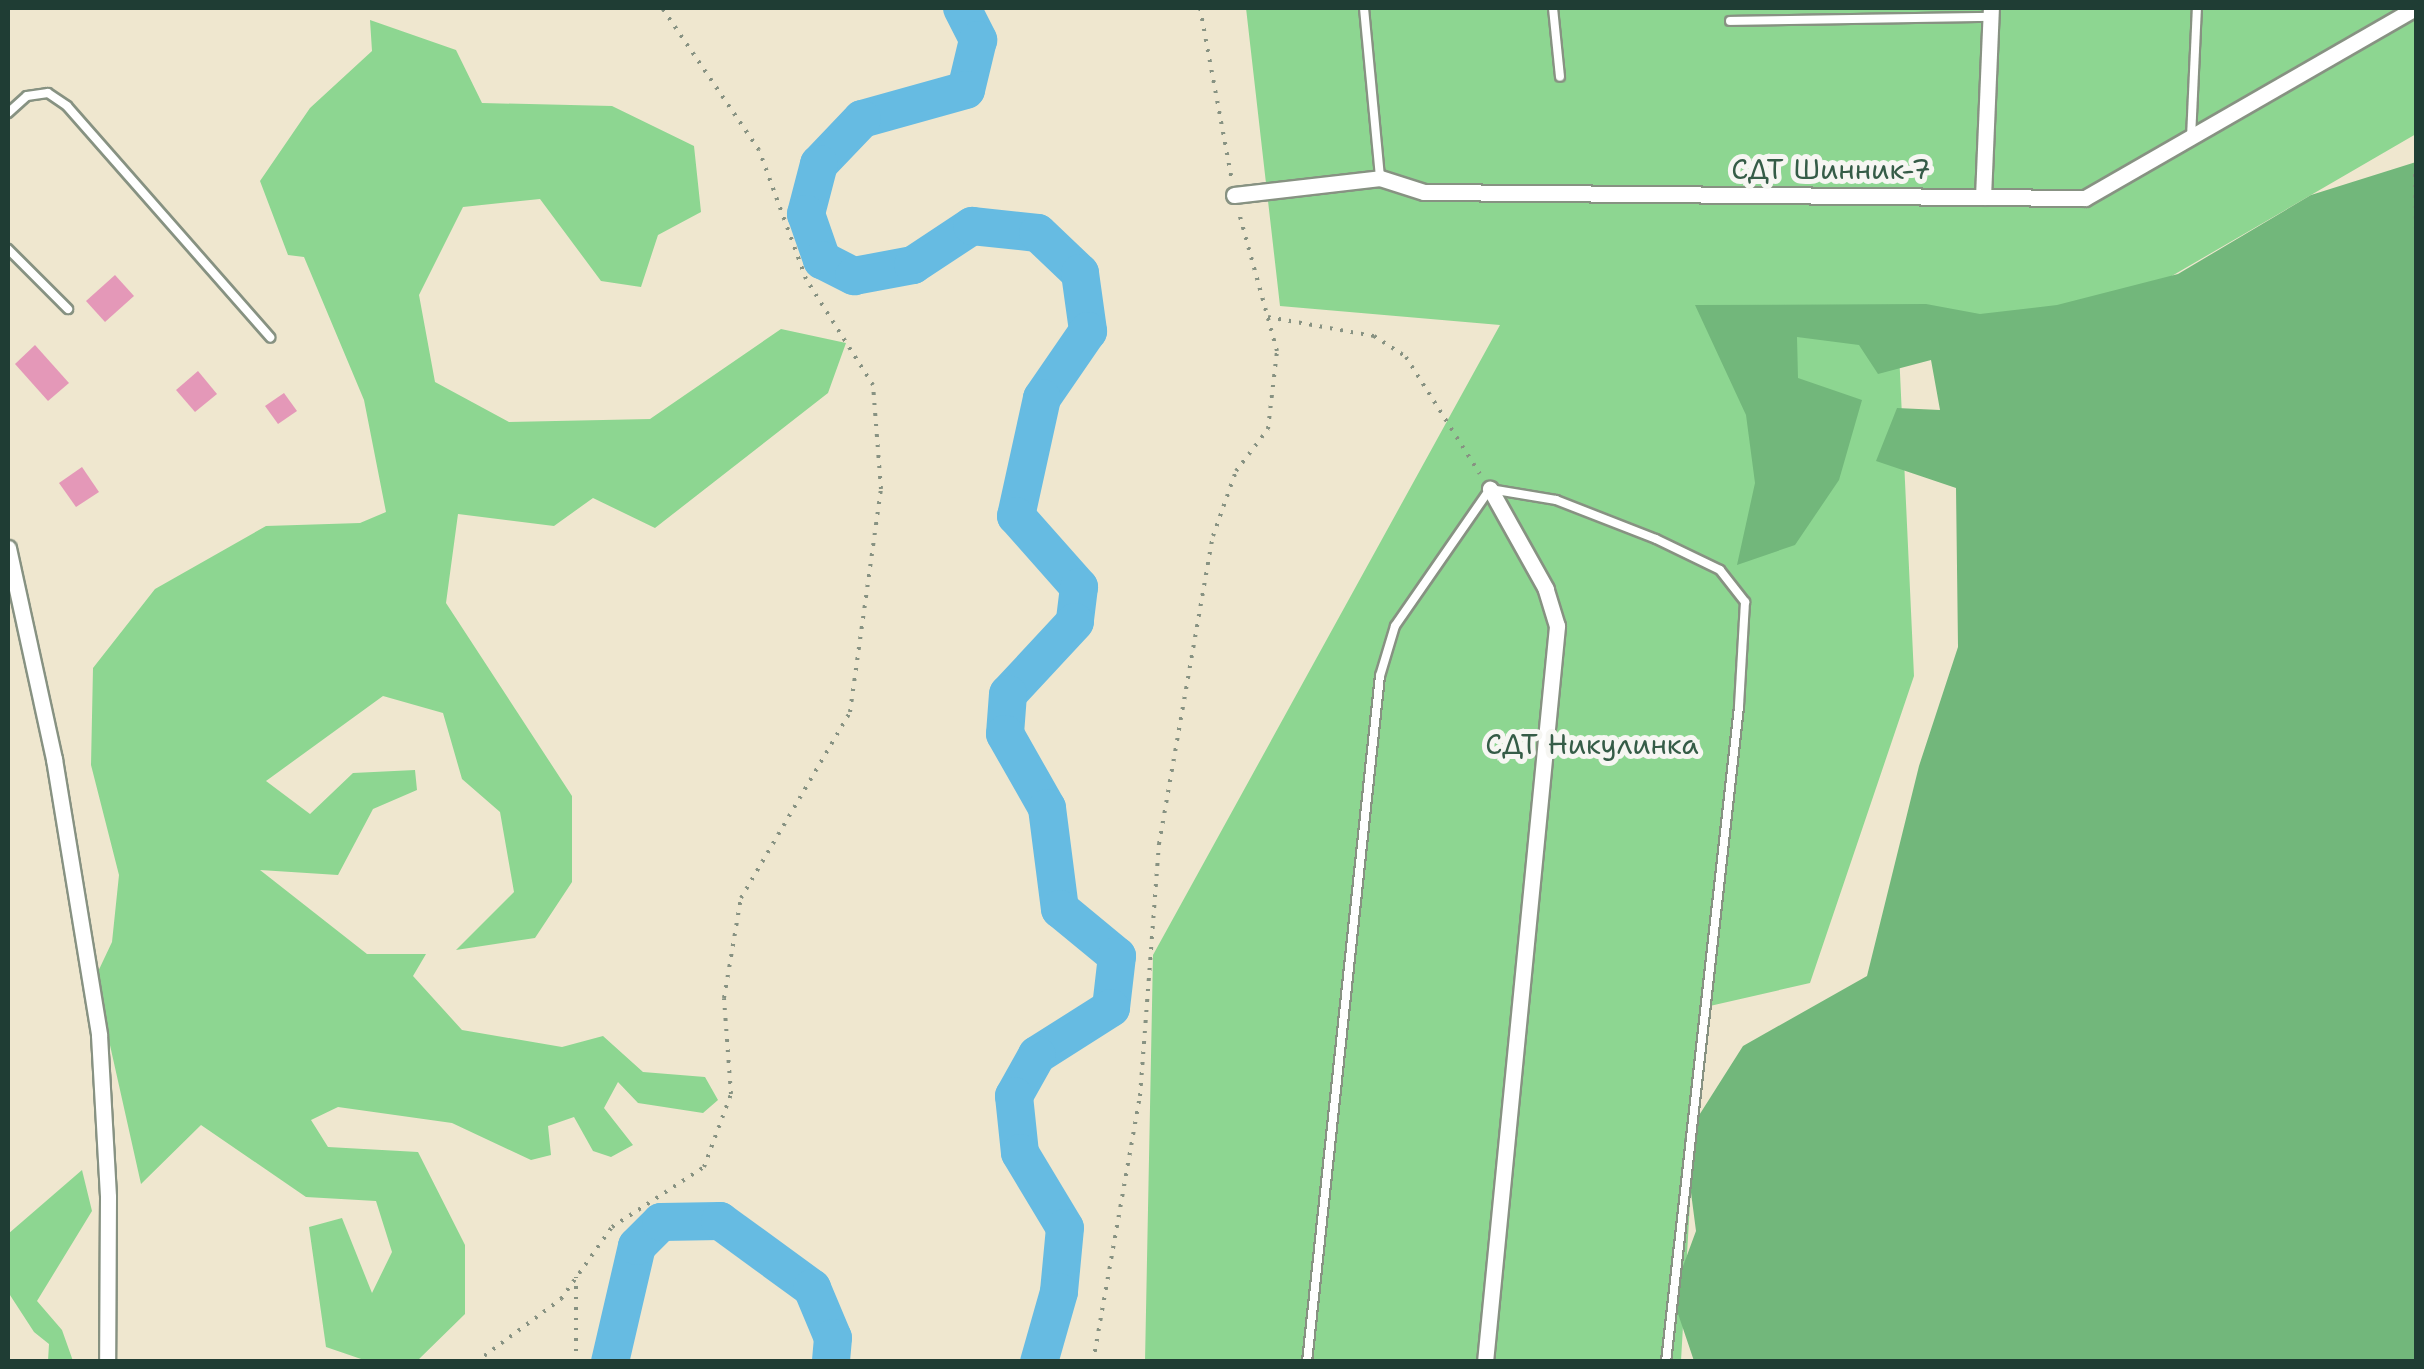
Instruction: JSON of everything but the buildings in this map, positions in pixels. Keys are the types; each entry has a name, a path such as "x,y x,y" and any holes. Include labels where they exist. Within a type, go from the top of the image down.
{"street":[{"path":"1234,195 1380,178 1424,192 2085,198 2191,142 2408,10"},
{"path":"1984,197 1990,12"},
{"path":"1485,1362 1557,641 1546,589 1490,489"},
{"path":"8,548 54,759 99,1035 108,1196 108,1362"}],"lane":[{"path":"1364,8 1380,178"},
{"path":"1554,8 1560,77"},
{"path":"2191,142 2197,8"},
{"path":"1730,21 1990,12"},
{"path":"8,113 27,96 48,92 67,106 270,338"},
{"path":"8,249 68,309"},
{"path":"1307,1362 1380,676 1395,626 1490,489 1556,500 1656,539 1720,570 1745,602 1740,708 1666,1362"}],"path":[{"path":"476,1362 534,1321 576,1277 612,1227 704,1168 731,1094 724,998 741,898 850,712 881,489 873,385 806,279 759,150 662,8"},
{"path":"1093,1362 1140,1096 1149,925 1173,747 1189,692 1212,536 1236,470 1268,429 1276,351 1234,195 1200,8"},
{"path":"2415,174 2416,234"},
{"path":"1268,317 1374,336 1406,357 1490,489"},
{"path":"576,1277 576,1362"}],"green space":[{"name":"СДТ Никулинка","path":"1246,8 2416,8 2416,134 2127,302 1898,330 1914,676 1810,983 1701,1008 1681,1361 1145,1362 1153,955 1500,325 1280,306"},
{"path":"370,20 456,50 482,103 612,106 694,146 701,212 658,235 641,287 601,281 540,199 463,207 419,295 435,382 509,422 650,419 781,329 846,343 828,393 655,528 593,498 554,526 458,514 446,603 572,796 572,882 535,938 456,950 514,892 500,812 462,779 443,713 383,696 266,781 310,814 353,773 415,770 417,790 373,809 338,875 260,870 367,954 426,954 413,976 462,1030 562,1047 603,1036 643,1072 705,1077 718,1100 703,1113 638,1103 618,1082 604,1108 633,1145 611,1157 593,1151 574,1117 548,1126 551,1155 531,1160 452,1123 338,1107 311,1120 328,1147 418,1152 465,1245 465,1314 417,1361 367,1361 326,1347 309,1227 342,1218 372,1293 392,1252 376,1201 306,1197 201,1125 141,1184 95,978 112,942 119,875 91,765 93,668 155,589 266,526 360,523 386,512 364,400 304,257 288,255 260,181 310,108 372,51"},
{"path":"2416,162 2416,1361 1694,1361 1672,1296 1696,1231 1684,1139 1743,1046 1867,976 1919,766 1958,647 1956,488 1876,461 1897,408 1940,410 1931,360 1878,374 1859,345 1797,337 1798,378 1862,400 1839,480 1795,545 1737,565 1755,483 1746,415 1695,305 1926,304 1980,314 2057,305 2178,274 2311,195"},
{"path":"82,1170 92,1211 37,1301 62,1330 73,1361 48,1361 49,1344 34,1332 8,1292 8,1234"}],"waterway":[{"path":"962,8 978,40 966,90 862,119 819,164 806,214 822,260 854,276 913,265 972,226 1038,233 1080,273 1088,331 1042,398 1016,516 1079,587 1075,622 1008,694 1005,734 1047,808 1060,909 1117,956 1111,1008 1037,1055 1014,1096 1020,1153 1065,1228 1059,1292 1039,1362"},
{"path":"610,1362 637,1246 661,1222 720,1221 812,1288 833,1338 831,1362"}],"park label":[{"name":"СДТ Шинник-7","path":"1831,169"}]}
